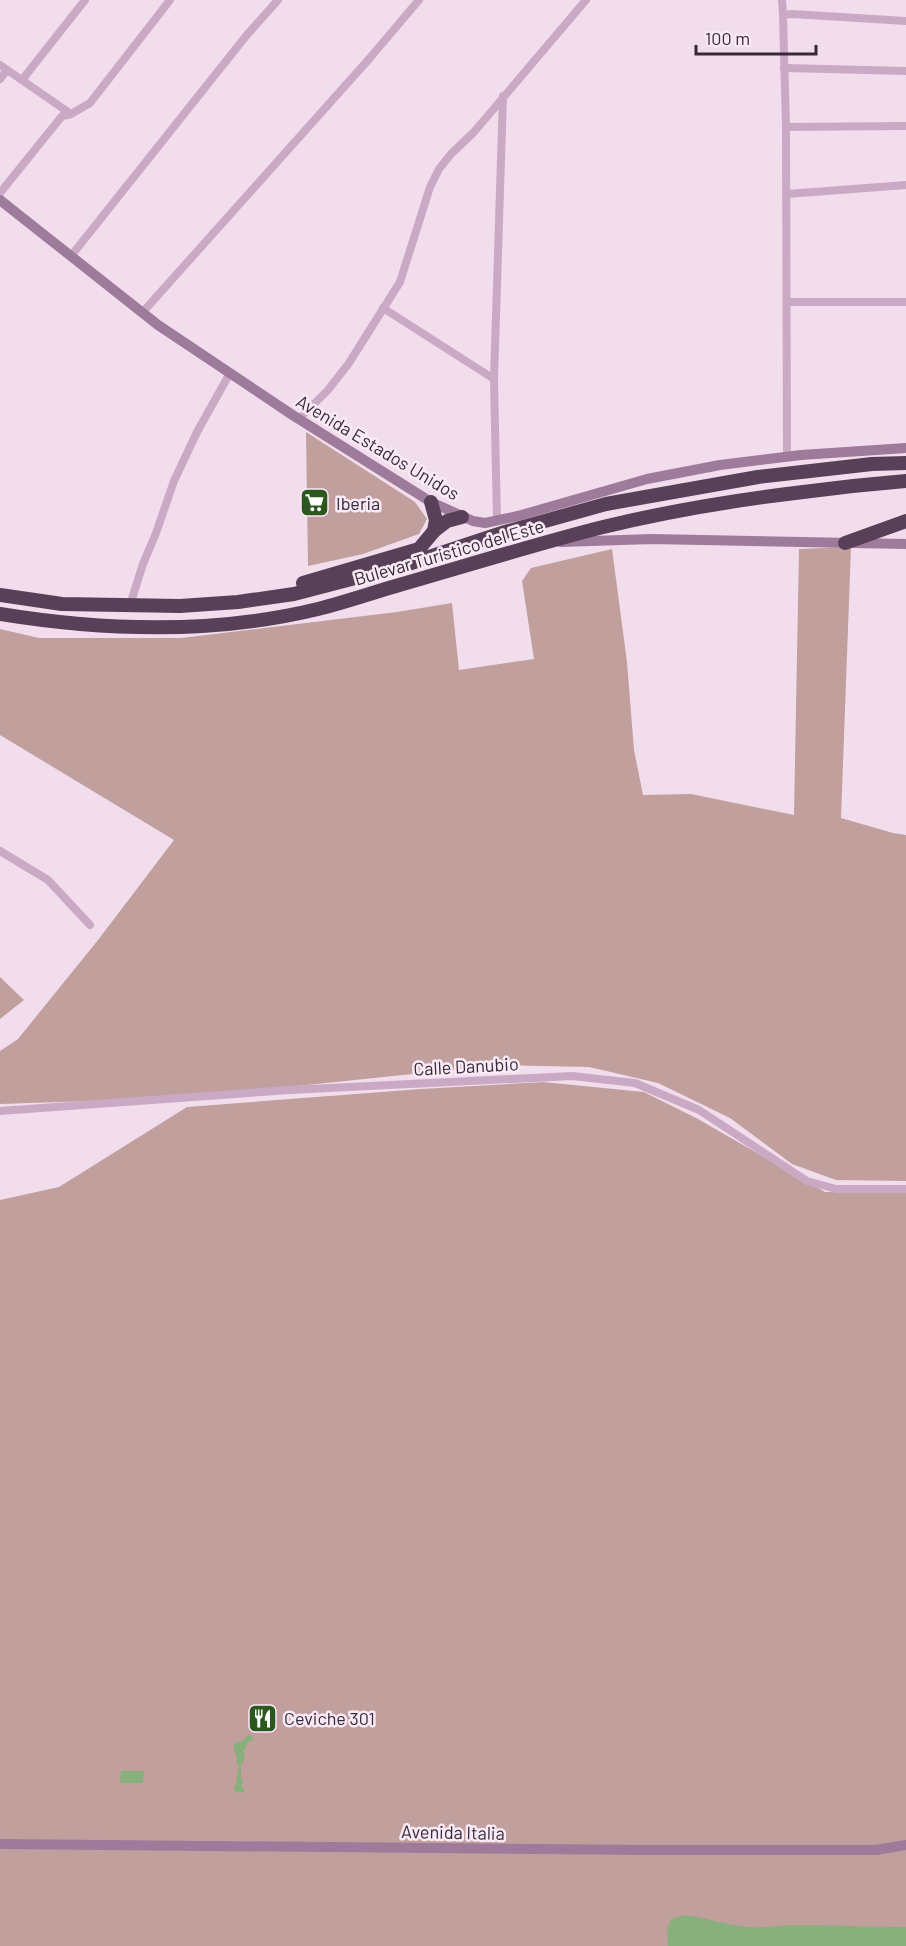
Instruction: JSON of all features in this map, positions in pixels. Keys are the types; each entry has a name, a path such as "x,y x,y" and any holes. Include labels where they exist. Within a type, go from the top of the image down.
{"highway":[{"name":"Bulevar Turístico del Este","path":"0,595 62,604 180,606 238,602 294,594 405,565 505,532 606,504 758,477 872,464 906,463"},
{"name":"Bulevar Turístico del Este","path":"0,614 83,625 138,627 181,627 241,622 318,609 545,542 654,515 738,500 906,481"},
{"path":"430,502 436,520 434,531"},
{"path":"180,606 214,596 291,586 419,549 434,531 447,521 462,517"},
{"path":"845,543 906,521"}],"street":[{"path":"22,80 85,0"},
{"path":"0,193 62,116 90,103 170,0"},
{"path":"71,256 246,36 278,0"},
{"path":"142,314 369,59 418,0"},
{"path":"299,419 338,378 400,282 430,188 439,169 474,132 586,0"},
{"path":"782,0 787,194 787,457"},
{"path":"783,15 906,21"},
{"path":"0,79 3,68 70,114"},
{"path":"784,69 906,71"},
{"path":"497,520 494,379 503,96"},
{"path":"786,127 906,126"},
{"path":"787,194 906,185"},
{"name":"Avenida Estados Unidos","path":"0,200 142,314 299,419 430,502 462,517 485,523 646,479 720,465 787,457 906,448"},
{"path":"787,302 906,302"},
{"path":"383,308 494,379"},
{"path":"130,605 174,481 197,432 230,373"},
{"path":"545,542 652,539 906,544"},
{"path":"0,851 48,880 90,925"},
{"name":"Calle Danubio","path":"0,1111 288,1090 572,1076 635,1083 699,1110 807,1181 836,1189 906,1188"},
{"name":"Avenida Italia","path":"0,1844 646,1850 876,1850 906,1845"}],"shaded area":[{"path":"306,432 415,502 427,519 419,534 363,554 308,566"},
{"path":"851,547 841,818 906,835 906,1181 836,1180 792,1164 730,1118 658,1083 589,1067 499,1065 182,1098 0,1104 0,1051 18,1039 98,940 174,840 0,735 0,629 39,638 181,638 397,612 452,603 459,670 534,659 522,581 531,568 612,549 627,662 634,750 643,795 691,794 794,815 799,549"},
{"path":"0,977 24,1000 0,1019"},
{"path":"543,1082 644,1092 698,1119 825,1192 906,1192 906,1946 0,1946 0,1200 59,1187 187,1107"},
{"path":"250,1734 254,1740 248,1742 245,1750 242,1751 245,1753 241,1764 243,1781 241,1785 244,1793 239,1791 237,1793 233,1789 239,1766 233,1747 235,1743 242,1741"},
{"path":"121,1771 144,1771 143,1783 120,1783"},
{"path":"685,1915 754,1927 795,1925 906,1927 906,1946 668,1946 667,1929 671,1919"}],"place":[{"name":"Iberia","path":"315,503"},
{"name":"Ceviche 301","path":"263,1718"}]}
